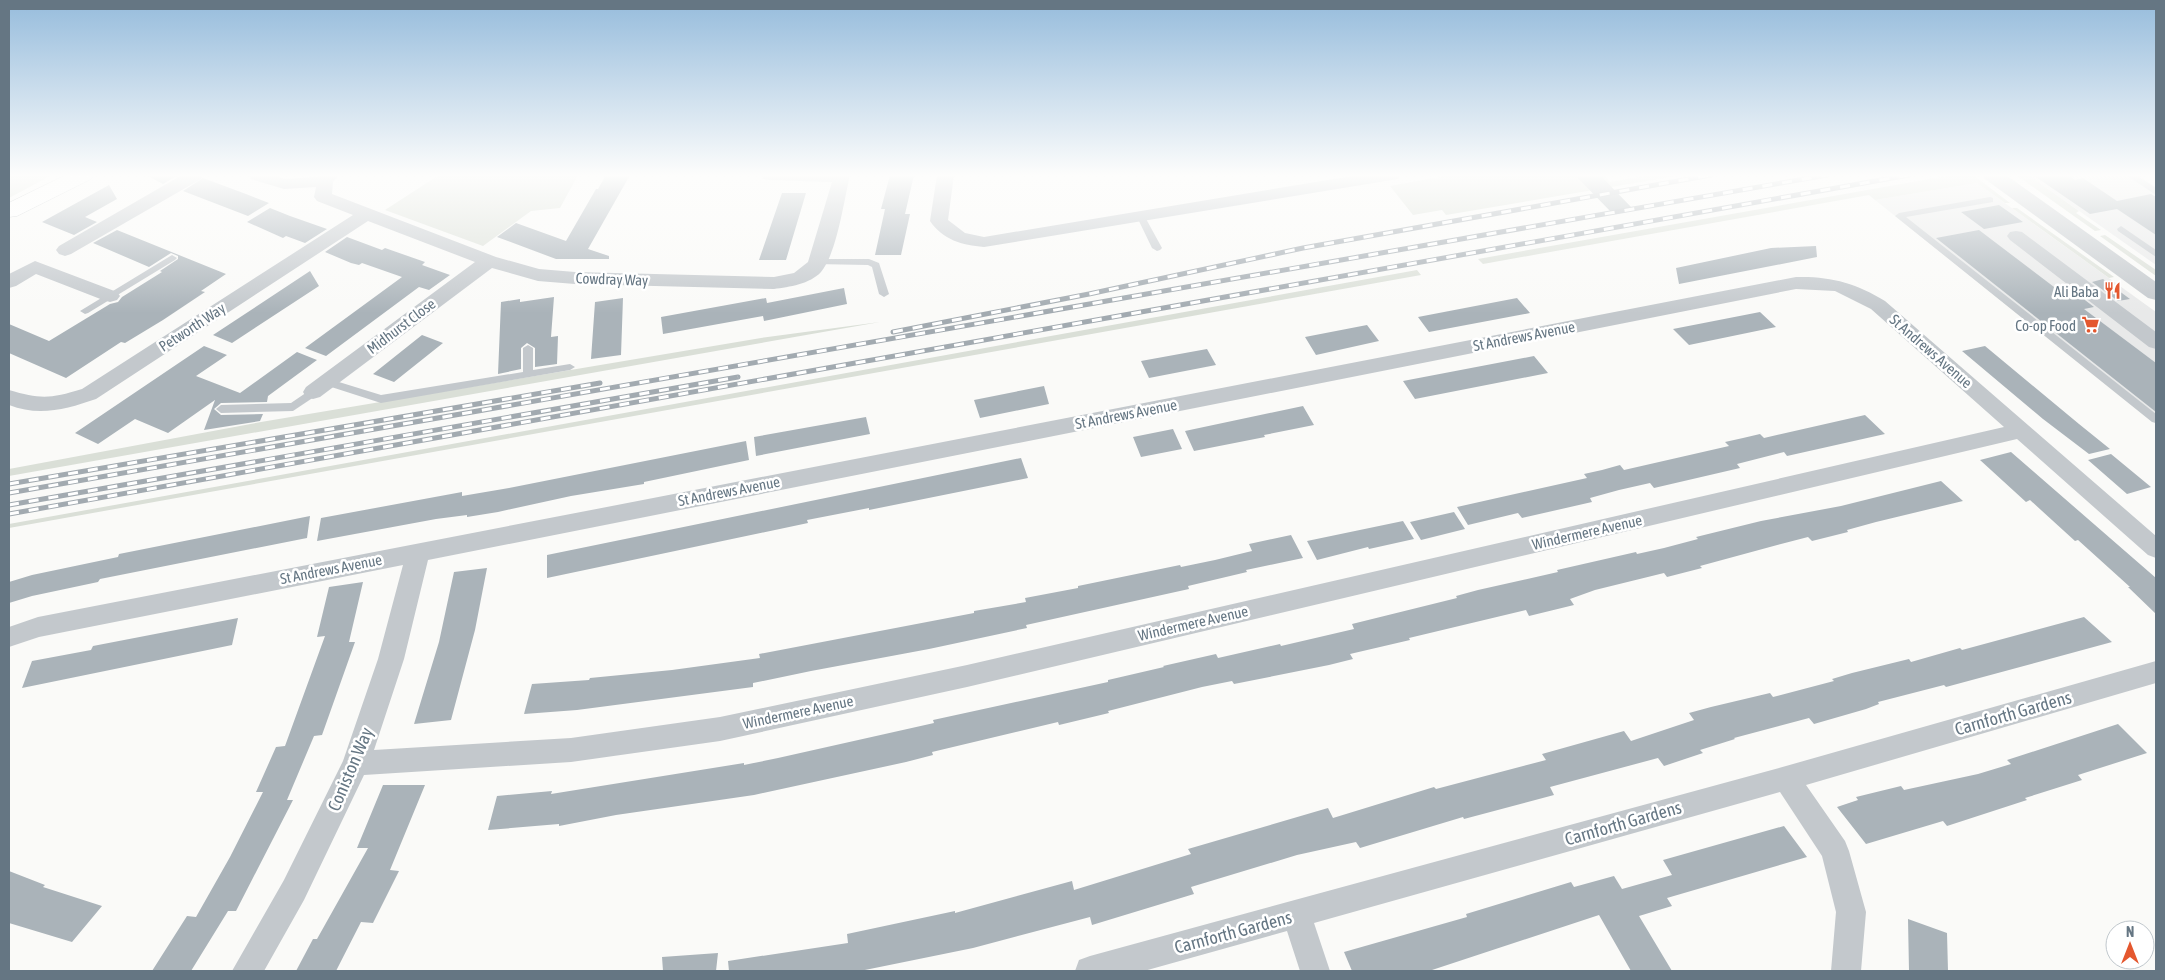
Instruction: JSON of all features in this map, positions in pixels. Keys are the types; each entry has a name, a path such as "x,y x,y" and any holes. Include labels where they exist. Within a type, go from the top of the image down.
{"street":[{"path":"65,250 116,221"},
{"name":"Petworth Way","path":"9,397 26,405 57,404 89,394 356,221"},
{"name":"Cowdray Way","path":"384,221 489,260 538,275 575,278 774,283 799,278 807,274 818,262"},
{"path":"818,262 830,221"},
{"path":"939,221 951,233 972,241 984,242 1123,221"},
{"path":"2055,221 2156,292"},
{"path":"2016,236 2156,342"},
{"name":"Midhurst Close","path":"319,387 489,260"},
{"path":"9,282 35,267 110,296"},
{"name":"St Andrews Avenue","path":"9,637 38,627 1796,283 1822,282 1854,289 1878,305 2156,549"},
{"name":"Windermere Avenue","path":"356,763 570,750 720,729 967,676 2021,431"},
{"name":"Coniston Way","path":"247,971 294,890 356,763 391,659 418,552"},
{"name":"Carnforth Gardens","path":"1090,971 1786,778 2156,672"},
{"path":"1786,778 1835,851 1851,912 1846,971"},
{"path":"1296,914 1314,971"}],"lane":[{"path":"1142,221 1157,248"},
{"path":"1905,221 2156,419"},
{"path":"2121,230 2156,254"},
{"path":"85,311 172,258"},
{"path":"818,262 868,262 876,264 884,294"},
{"path":"528,348 528,374"},
{"path":"221,409 293,407 319,387 381,399 570,367"}],"shaded area":[{"path":"414,221 518,221 483,246"},
{"path":"1694,221 1725,221 1483,264 1478,259"},
{"path":"1901,221 2029,221 2156,312 2156,424"},
{"path":"2030,221 2035,221 2114,277 2109,278"},
{"path":"2081,221 2087,221 2101,230 2095,231"},
{"path":"2093,221 2156,221 2156,265"},
{"path":"2105,235 2156,270 2156,276 2100,236"},
{"path":"1417,270 1421,275 9,528 9,524"},
{"path":"880,322 9,476 9,469 261,422 761,338"}],"building":[{"path":"94,221 97,222 74,235 42,222"},
{"path":"303,221 327,229 305,243 286,236 283,238 247,222"},
{"path":"578,221 604,221 588,249 609,256 609,259 556,259 497,237 516,223 566,241"},
{"path":"772,221 798,221 786,260 759,260"},
{"path":"882,221 909,221 901,255 875,255"},
{"path":"1973,221 2023,222 1984,229"},
{"path":"2135,221 2156,221 2156,235"},
{"path":"117,230 226,274 201,291 205,292 163,320 125,343 121,342 66,378 9,353 9,324 49,341 110,304 118,302 122,297 162,272 160,271 178,259 178,256 171,253 149,267 93,243"},
{"path":"1979,230 2058,290 2068,287 2094,307 2084,309 2156,363 2156,412 1936,238"},
{"path":"347,237 382,250 385,248 425,262 422,265 450,275 429,290 419,287 326,356 305,348 402,277 362,263 359,265 351,263 325,252"},
{"path":"1816,246 1817,257 1679,284 1676,268 1771,248"},
{"path":"310,271 319,286 232,343 213,335"},
{"path":"2103,279 2130,299 2118,301 2092,282"},
{"path":"844,288 847,304 764,321 763,316 663,334 661,317 766,298 767,303"},
{"path":"554,297 551,337 558,336 557,364 535,367 535,348 527,343 521,348 521,369 498,374 501,302 520,299 520,302"},
{"path":"623,298 621,355 591,359 595,302"},
{"path":"1517,298 1530,313 1429,332 1418,317"},
{"path":"1760,312 1776,327 1689,345 1673,329"},
{"path":"1367,325 1379,341 1316,355 1305,337"},
{"path":"422,335 443,343 394,382 373,374"},
{"path":"204,346 227,355 196,376 240,393 297,352 317,360 268,396 267,402 221,403 214,409 221,415 263,414 260,421 204,430 215,400 168,433 135,419 98,444 75,433"},
{"path":"1985,346 2110,449 2089,454 2043,419 1962,351"},
{"path":"1207,349 1216,365 1149,378 1141,361"},
{"path":"1534,356 1548,373 1415,399 1403,381"},
{"path":"1044,386 1049,404 980,418 974,400"},
{"path":"1303,406 1314,425 1264,435 1265,437 1194,451 1185,431"},
{"path":"1865,415 1885,434 1787,456 1784,452 1737,464 1740,468 1654,488 1650,483 1619,490 1590,498 1592,502 1522,518 1518,513 1468,525 1457,507 1587,478 1584,474 1620,465 1624,470 1729,446 1725,442 1760,434 1764,438"},
{"path":"866,417 870,434 756,456 754,437"},
{"path":"1173,429 1182,449 1141,457 1133,437"},
{"path":"746,441 749,460 644,482 644,484 571,496 498,512 436,519 317,541 321,518 462,492 462,496 509,488"},
{"path":"2011,452 2156,578 2156,614 2128,587 2130,587 2078,540 2075,541 2030,500 2026,502 1980,460"},
{"path":"2111,454 2151,487 2127,494 2088,460"},
{"path":"1021,458 1028,478 869,510 869,508 807,520 808,523 547,578 547,555"},
{"path":"1941,481 1963,501 1876,522 1847,530 1848,532 1812,541 1808,537 1700,566 1702,568 1667,577 1664,573 1595,590 1570,599 1574,605 1529,616 1526,610 1409,638 1410,640 1350,654 1353,659 1329,665 1234,684 1232,681 1202,687 1108,711 1109,713 1059,725 1058,722 932,752 933,755 906,762 754,795 616,815 559,826 559,824 488,830 497,796 552,791 551,794 744,763 744,765 778,758 934,723 933,720 1108,682 1108,680 1216,654 1218,658 1354,629 1352,624 1457,598 1456,596 1478,590 1558,572 1557,570 1636,552 1637,554 1664,548 1698,539 1696,537 1761,521 1841,506"},
{"path":"1454,512 1465,529 1421,540 1410,522"},
{"path":"310,516 307,538 100,579 98,582 32,596 9,603 9,582 32,575 118,557 119,554"},
{"path":"1403,521 1414,539 1369,549 1368,547 1317,560 1307,541"},
{"path":"1291,535 1303,558 1246,570 1247,572 1188,586 1189,589 1026,625 1027,628 753,683 753,687 577,710 524,714 532,684 589,680 590,678 672,670 760,658 759,654 974,613 974,611 1026,602 1025,598 1078,588 1078,586 1180,565 1181,567 1215,560 1252,551 1249,544"},
{"path":"487,568 475,630 451,720 414,724 439,642 454,572"},
{"path":"363,582 349,642 355,642 322,735 314,736 287,800 293,800 236,911 228,911 191,971 152,971 187,916 196,917 230,857 263,792 256,792 276,747 285,746 325,636 317,637 329,587"},
{"path":"2084,617 2112,642 1946,687 1944,685 1878,702 1879,704 1866,709 1814,724 1809,718 1734,738 1700,750 1703,753 1664,766 1658,758 1550,787 1554,795 1464,819 1463,817 1360,848 1356,842 1297,855 1191,887 1194,894 1092,925 1090,917 973,948 860,971 729,971 728,961 848,943 847,934 955,911 955,913 1072,881 1074,890 1191,854 1188,849 1328,808 1333,818 1434,787 1436,789 1546,760 1542,754 1624,731 1631,741 1694,720 1689,713 1711,707 1770,693 1773,697 1834,681 1832,679 1852,673 1909,659 1911,662 1960,648 1962,650"},
{"path":"238,618 232,645 22,688 32,661 91,650 93,646"},
{"path":"2118,724 2147,753 2078,775 2082,780 1947,826 1943,821 1866,844 1837,807 1858,800 1856,797 1901,786 1904,790 1978,774 2011,764 2007,760"},
{"path":"383,785 425,785 390,870 399,871 373,923 361,922 336,971 296,971 313,939 317,939 368,848 357,848"},
{"path":"1784,826 1807,857 1667,898 1672,906 1639,916 1672,971 1631,971 1599,915 1429,971 1352,971 1344,952 1467,917 1466,914 1571,882 1574,887 1614,876 1622,889 1672,875 1663,860"},
{"path":"9,871 45,885 43,887 102,906 72,942 9,923"},
{"path":"1908,919 1947,933 1948,971 1909,971"},
{"path":"718,953 716,971 663,971 662,957"}],"railway":[{"path":"893,332 1089,294 1303,248 1455,221"},
{"path":"9,493 1566,221"},
{"path":"9,514 1653,221"},
{"path":"9,505 738,377"},
{"path":"9,484 600,383"}],"place":[{"name":"Ali Baba","path":"2113,291"},
{"name":"Co-op Food","path":"2090,325"}]}
